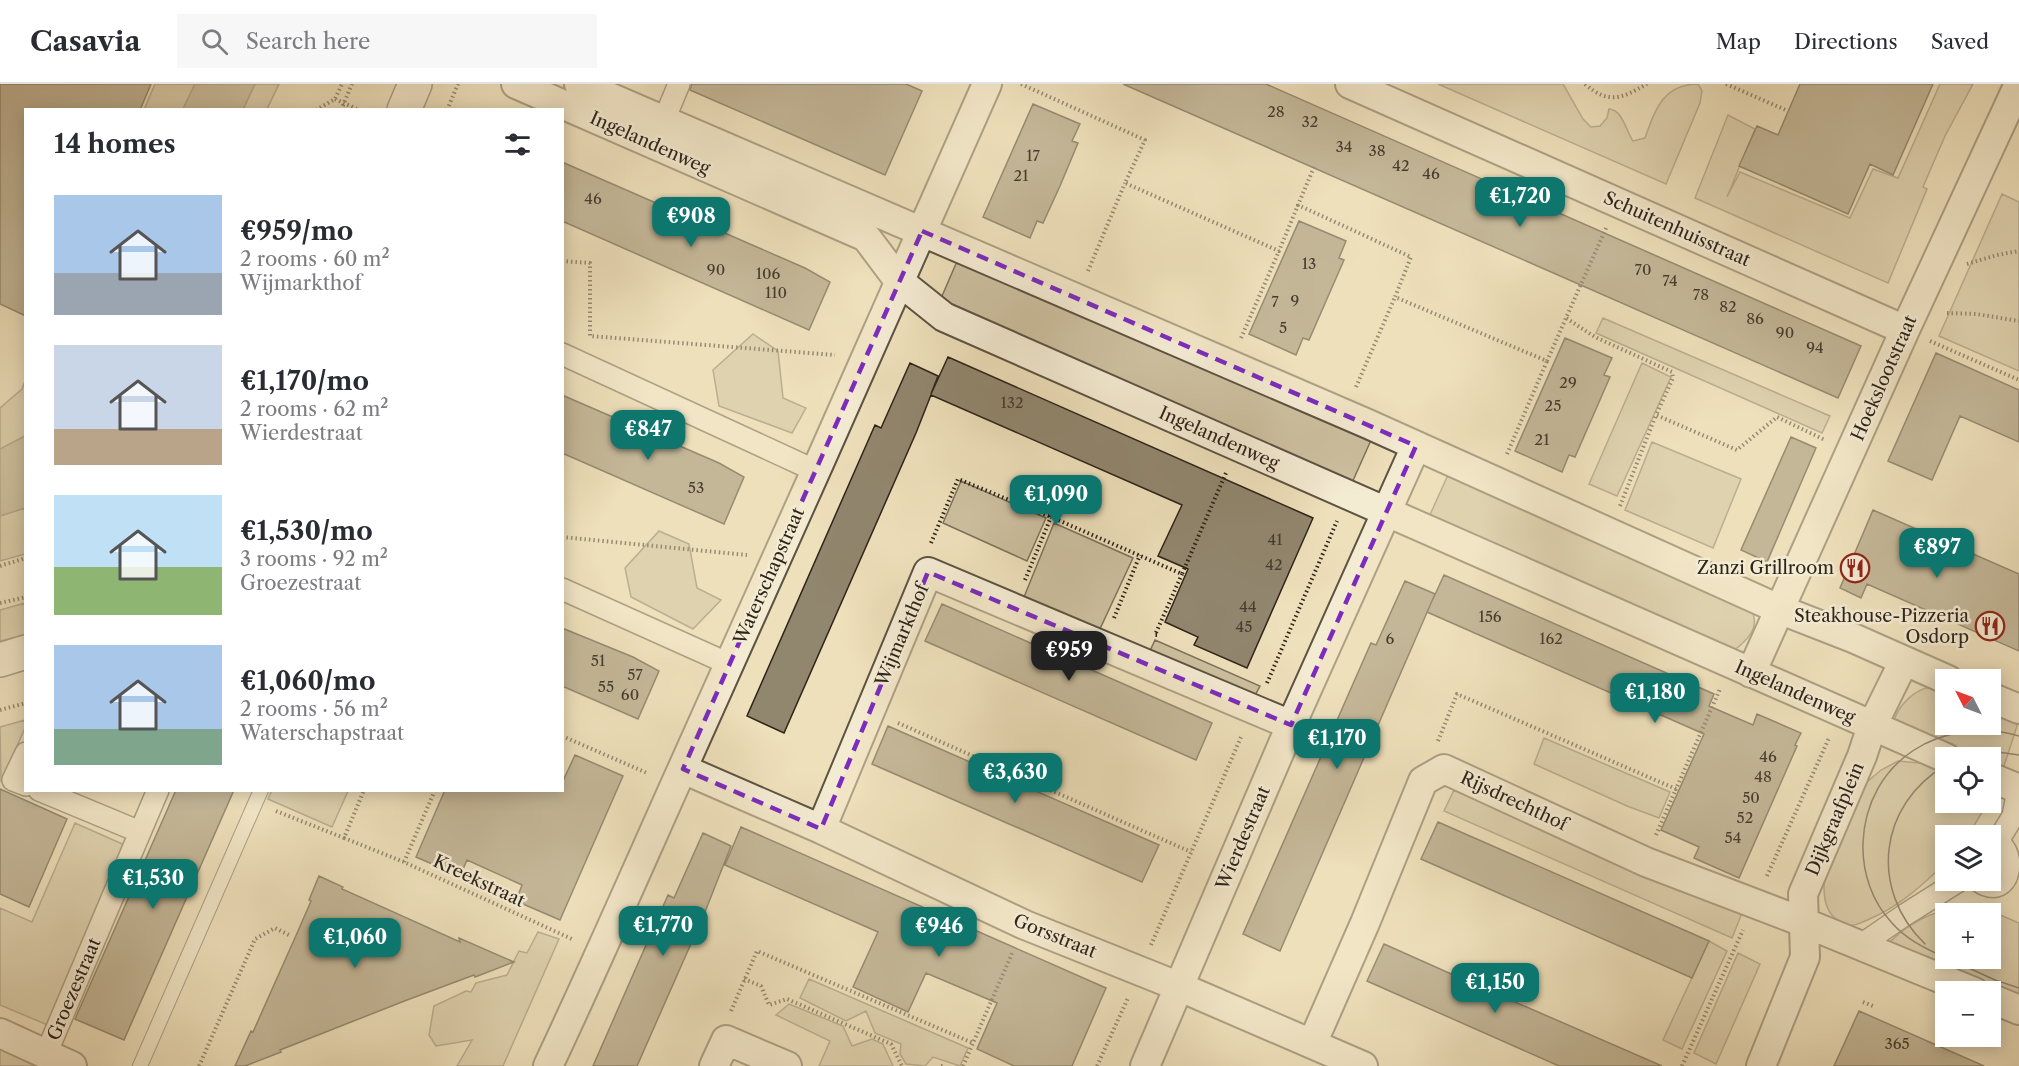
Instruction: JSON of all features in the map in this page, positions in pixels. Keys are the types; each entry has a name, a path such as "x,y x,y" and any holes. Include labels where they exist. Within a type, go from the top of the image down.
{"street":[{"path":"405,108 415,84"},
{"name":"Ingelandenweg","path":"516,84 866,237 899,281 944,317 1935,753"},
{"name":"Ingelandenweg","path":"579,84 1230,364 1781,610"},
{"path":"664,120 680,84"},
{"name":"Waterschapstraat","path":"548,1066 602,952 729,664 778,559 987,84"},
{"name":"Schuitenhuisstraat","path":"1350,84 1905,330"},
{"name":"Hoekslootstraat","path":"1741,668 1781,610 1905,330 2019,84"},
{"path":"564,355 816,471"},
{"name":"Wierdestraat","path":"1145,1066 1291,725 1416,446"},
{"name":"Wijmarkthof","path":"821,829 928,572 1291,725"},
{"path":"564,590 729,664"},
{"path":"1781,610 1853,638 1935,674"},
{"path":"0,660 24,653"},
{"name":"Dijkgraafplein","path":"1761,1066 1805,957 1803,894 1862,756 1872,726 1904,661"},
{"path":"2001,702 2019,709"},
{"path":"24,757 13,780 24,784"},
{"name":"Rijsdrechthof","path":"1312,1044 1423,782 1444,769 1646,862 1803,922"},
{"name":"Gorsstraat","path":"679,777 821,829 1025,925 1140,970 1364,1066"},
{"path":"2001,781 2019,787 2013,816 2001,832"},
{"path":"44,792 140,832"},
{"name":"Groezestraat","path":"46,1054 157,792"},
{"path":"2001,843 2005,844 2014,855 2016,862 2014,886"},
{"path":"1861,945 1942,891"},
{"path":"1803,922 1948,981"},
{"path":"2001,1003 2019,1010"},
{"path":"0,1033 72,1066"},
{"path":"714,1066 726,1040 787,1066"}],"lane":[{"path":"140,1066 258,797"}],"path":[{"path":"319,108 335,99 342,84"},
{"path":"342,108 352,84"},
{"path":"448,108 458,84"},
{"path":"1021,84 1145,140 1076,297"},
{"path":"1585,84 1597,95 1623,98 1647,84"},
{"path":"1725,84 1788,111"},
{"path":"335,99 355,108"},
{"path":"1230,364 1314,167"},
{"path":"1125,183 1279,250"},
{"path":"1495,481 1617,203"},
{"path":"1298,205 1410,257 1344,414"},
{"path":"1930,276 1997,255 2019,251"},
{"path":"564,261 590,263 590,336 865,357"},
{"path":"1395,297 1547,361"},
{"path":"1905,330 1945,312 2019,321"},
{"path":"1566,318 1595,337 1672,372 1673,378 1656,415 1610,533"},
{"path":"1905,330 2019,380"},
{"path":"1656,415 1737,450 1777,417 1851,452"},
{"path":"1166,639 1155,635 1237,446"},
{"path":"928,572 926,554 958,478 1182,574"},
{"path":"1097,1066 1348,495"},
{"path":"1013,608 1051,516"},
{"path":"564,537 778,559"},
{"path":"1103,646 1140,555"},
{"path":"0,566 24,559"},
{"path":"0,603 24,597"},
{"path":"1646,862 1676,789 1741,668"},
{"path":"1437,773 1434,750 1457,694 1676,789"},
{"path":"0,710 24,704"},
{"path":"870,711 1191,852"},
{"path":"1682,1066 1841,712"},
{"path":"564,737 679,777"},
{"path":"344,838 363,792"},
{"path":"404,862 434,792"},
{"name":"Kreekstraat","path":"258,797 344,838 404,862 602,952"},
{"path":"963,1066 1025,925"},
{"path":"199,1066 255,939 275,928 291,936"},
{"path":"726,1040 724,1027 757,951 973,1043"},
{"path":"744,979 761,986 768,1005 787,999 891,1044 902,1066"},
{"path":"1863,1002 1873,1006"}],"highlighted area":[{"path":"922,231 1416,446 1291,725 928,572 821,829 683,769"}],"shaded area":[{"path":"155,84 195,84 183,108 145,108"},
{"path":"195,84 255,84 243,108 183,108"},
{"path":"255,84 279,84 267,108 244,108"},
{"path":"1438,84 1563,84 1583,119 1591,127 1600,126 1607,118 1609,109 1614,110 1621,117 1633,141 1645,138 1662,100 1676,88 1698,84 1702,91 1700,103 1666,184"},
{"path":"1940,84 1973,84 1945,136 1923,187 1927,189 1888,283 1695,198 1728,115 1755,129 1727,197 1740,172 1850,218 1873,169 1898,178"},
{"path":"2002,194 2019,202 2019,371 1939,336"},
{"path":"958,259 1372,438 1351,485 939,303"},
{"path":"1603,318 1830,416 1822,433 1596,333"},
{"path":"753,334 778,351 783,398 806,408 792,433 719,406 713,370"},
{"path":"1642,363 1671,377 1617,496 1589,484"},
{"path":"24,384 24,437 0,449 0,408 22,389"},
{"path":"24,437 24,508 0,516 0,449"},
{"path":"1652,442 1741,479 1713,548 1625,510"},
{"path":"1448,475 1751,609 1755,622 1751,633 1733,651 1428,519"},
{"path":"961,481 1046,518 1027,561 943,523"},
{"path":"24,508 24,554 0,561 0,516"},
{"path":"1054,523 1133,558 1099,631 1024,597"},
{"path":"659,531 689,544 697,588 721,600 693,629 631,597 625,568"},
{"path":"24,603 24,635 0,641 0,610"},
{"path":"1155,640 1260,686 1253,699 1148,655"},
{"path":"1925,688 1935,688 1935,735 2001,735 2001,715 2018,723 2002,772 2001,747 1946,747 1893,724 1902,705 1912,695"},
{"path":"24,720 24,730 1,782 0,727"},
{"path":"1544,738 1670,792 1659,818 1534,764"},
{"path":"1898,761 1935,766 1935,813 1982,813 1974,825 1935,825 1935,872 1918,888 1877,916 1852,926 1846,925 1835,918 1828,909 1824,892 1825,874 1867,782 1881,770"},
{"path":"1454,790 1742,913 1732,938 1444,811"},
{"path":"271,792 348,792 332,827 268,799"},
{"path":"75,823 129,847 50,1026 0,1005 0,908 32,922"},
{"path":"1935,913 1935,965 1887,945 1901,932"},
{"path":"2001,915 2019,923 2019,1001 2001,993 2001,981 1972,981 1944,969 2001,969"},
{"path":"538,932 559,939 503,1066 457,1066 472,1040 436,1046 429,1035 434,1006 466,991 471,992 476,983 507,975 519,951 527,953"},
{"path":"1709,941 1727,951 1682,1049 1663,1040"},
{"path":"1738,953 1760,964 1716,1064 1694,1053"},
{"path":"809,979 968,1048 960,1066 933,1057 925,1066 906,1064 900,1054 901,1044 875,1033 866,1011 846,1021 800,998"},
{"path":"789,1004 843,1026 852,1046 872,1039 883,1044 893,1066 819,1066 830,1041 776,1015"},
{"path":"0,1049 38,1066 0,1066"}],"building":[{"path":"0,84 151,84 141,108 24,108 24,315 0,304"},
{"path":"692,84 906,84 922,91 885,175 690,90"},
{"path":"1123,84 1266,84 1861,346 1838,398"},
{"path":"1800,84 1933,84 1893,175 1870,164 1848,214 1739,166 1757,126 1778,135"},
{"path":"1033,104 1080,124 1072,141 1078,143 1060,186 1043,223 1037,221 1030,238 983,217"},
{"path":"564,163 805,268 830,282 809,330 564,222"},
{"path":"1299,221 1346,241 1339,258 1344,260 1309,340 1303,338 1296,355 1249,334"},
{"path":"1565,338 1612,358 1604,375 1610,377 1575,457 1569,455 1562,472 1515,451"},
{"path":"1936,353 2019,390 2019,442 1960,416 1932,480 1888,461"},
{"path":"948,357 1313,518 1247,668 1194,645 1198,637 1165,622 1188,569 1158,556 1182,505 931,395 784,733 747,716 875,425 881,428 910,363 938,376 931,394"},
{"path":"564,396 719,463 744,477 724,524 564,454"},
{"path":"1791,437 1816,448 1767,562 1741,550"},
{"path":"1873,510 2019,574 2019,651 1867,584 1861,598 1840,588"},
{"path":"1444,575 1714,694 1709,706 1753,725 1757,714 1801,733 1739,878 1694,858 1699,847 1661,830 1704,734 1427,612"},
{"path":"1405,581 1435,594 1280,951 1243,934 1371,643 1376,645"},
{"path":"942,604 1212,723 1196,760 925,641"},
{"path":"564,629 633,657 659,671 638,719 564,687"},
{"path":"888,726 1159,845 1142,882 872,764"},
{"path":"575,755 623,776 560,920 516,901 522,885 467,860 460,876 416,857 444,792 564,792 564,779"},
{"path":"0,789 67,819 29,907 0,894"},
{"path":"175,792 233,792 124,1040 75,1019"},
{"path":"1438,822 1709,941 1692,978 1421,859"},
{"path":"741,827 1106,988 1072,1066 1014,1066 977,1049 997,1003 926,973 908,1012 853,987 878,932 725,865"},
{"path":"703,833 731,846 705,912 637,1066 593,1066 668,895 674,898"},
{"path":"319,876 343,887 342,889 460,942 459,938 514,962 407,1000 245,1066 235,1066 251,1031 253,1032 298,931"},
{"path":"1384,944 1662,1066 1559,1066 1367,981"},
{"path":"1859,1011 1935,1044 1935,1047 1941,1047 1984,1066 1834,1066"}],"tram line":[{"path":"1935,952 1910,939 1892,923 1874,896 1866,876 1863,854 1867,814 1878,789 1893,767 1913,750 1937,739 1963,732 1990,731 2019,736"},
{"path":"2001,752 2019,755"},
{"path":"1925,944 1907,922 1895,899 1889,874 1889,849 1895,825 1906,802 1923,782 1935,773"},
{"path":"1971,969 2019,988"}],"place":[{"name":"Zanzi Grillroom","path":"1855,568"},
{"name":"Steakhouse-Pizzeria Osdorp","path":"1990,626"}]}
